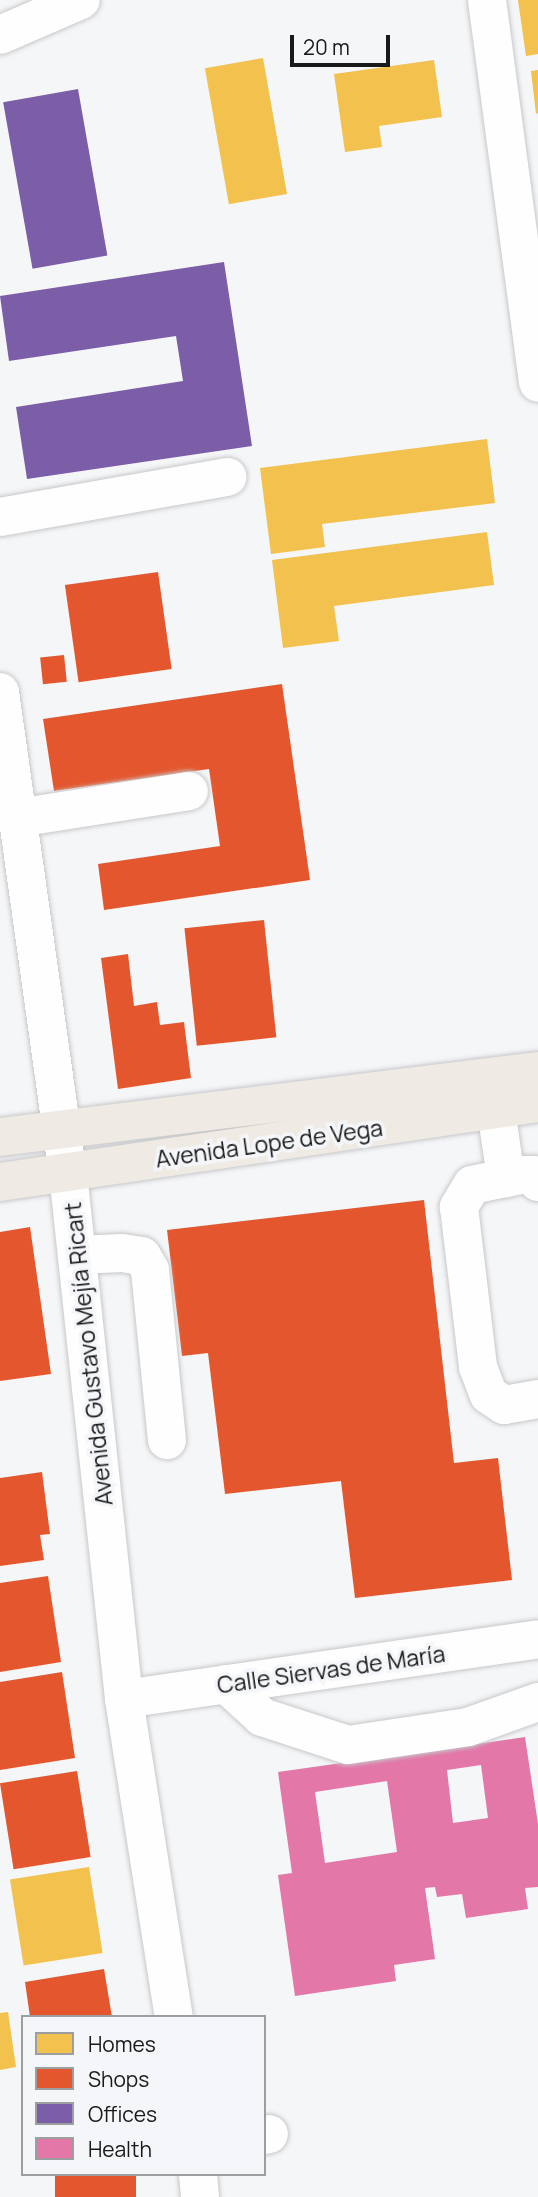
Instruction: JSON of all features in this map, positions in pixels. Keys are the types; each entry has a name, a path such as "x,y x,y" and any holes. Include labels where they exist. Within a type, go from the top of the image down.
{"main road":[{"name":"Avenida Lope de Vega","path":"0,1137 538,1071"},
{"name":"Avenida Lope de Vega","path":"0,1182 538,1103"}],"street":[{"path":"0,35 81,0"},
{"path":"487,0 538,383"},
{"path":"0,517 228,477"},
{"name":"Avenida Gustavo Mejía Ricart","path":"0,692 18,818 13,877 68,1173 124,1699 174,2015"},
{"path":"18,818 189,791"},
{"path":"496,1110 522,1180 472,1185 459,1207 478,1367 488,1395 504,1405 538,1399"},
{"path":"77,1255 122,1253 142,1256 150,1270 167,1440"},
{"name":"Calle Siervas de María","path":"124,1699 538,1640"},
{"path":"226,1684 262,1717 348,1745 468,1727 538,1702"},
{"path":"198,2176 200,2197"}],"building: Homes":[{"path":"518,0 538,0 538,54 526,56"},
{"path":"263,58 287,194 229,204 205,68"},
{"path":"434,60 442,117 379,126 382,147 345,152 334,74"},
{"path":"538,70 538,113 536,114 531,71"},
{"path":"487,439 495,503 322,524 325,547 271,554 260,468"},
{"path":"487,532 494,585 334,606 339,641 283,648 272,560"},
{"path":"89,1867 103,1953 24,1965 10,1880"},
{"path":"8,2012 16,2067 0,2070 0,2013"}],"building: Shops":[{"path":"158,572 172,669 79,682 65,585"},
{"path":"64,655 67,682 43,684 40,658"},
{"path":"282,684 310,880 104,910 98,864 220,846 209,769 54,791 43,719"},
{"path":"264,920 276,1037 197,1046 184,928"},
{"path":"128,954 134,1006 157,1002 160,1025 184,1022 191,1078 118,1089 101,958"},
{"path":"424,1200 454,1463 498,1458 512,1580 355,1598 341,1481 225,1494 208,1353 182,1356 167,1230"},
{"path":"30,1227 51,1374 0,1381 0,1232"},
{"path":"42,1472 50,1534 40,1535 44,1560 0,1566 0,1478"},
{"path":"48,1576 61,1662 0,1672 0,1583"},
{"path":"62,1672 75,1758 0,1770 0,1682"},
{"path":"77,1771 91,1857 14,1869 0,1783"},
{"path":"104,1969 112,2015 30,2015 25,1982"},
{"path":"55,2176 136,2176 136,2197 55,2197"}],"building: Offices":[{"path":"78,89 107,255 33,269 3,102"},
{"path":"224,262 252,446 27,479 16,407 183,381 176,336 9,361 0,296"}],"building: Health":[{"path":"525,1737 538,1824 538,1887 525,1888 528,1909 466,1918 462,1894 437,1897 435,1887 425,1888 435,1959 394,1965 396,1981 295,1996 278,1875 292,1873 278,1772","holes":["481,1765 488,1818 453,1823 447,1770","387,1781 397,1852 325,1863 315,1792"]}]}
